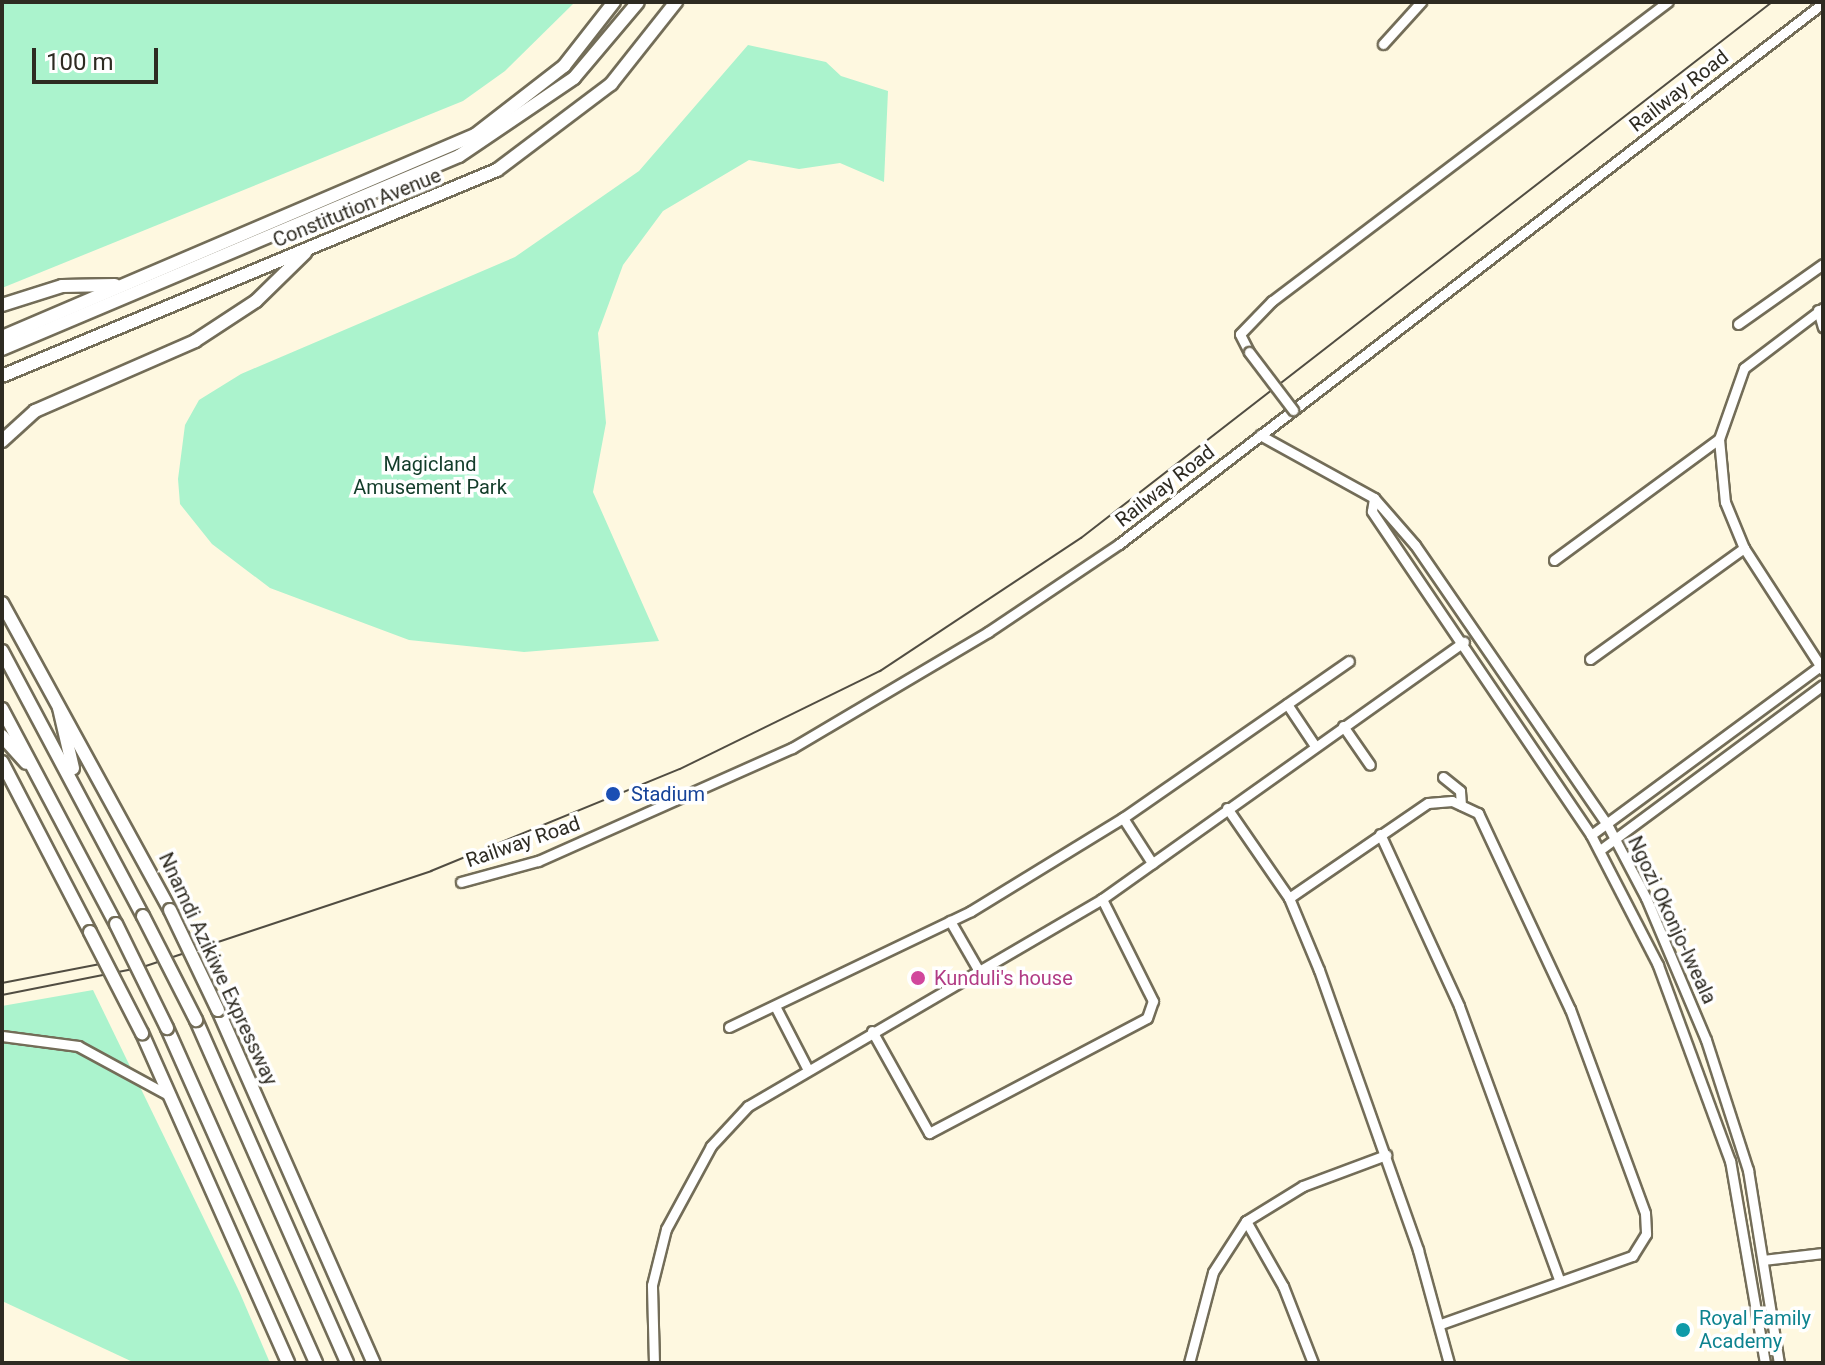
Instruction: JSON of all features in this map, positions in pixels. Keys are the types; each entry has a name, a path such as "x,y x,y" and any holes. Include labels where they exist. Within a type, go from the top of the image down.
{"highway":[{"path":"564,66 614,2"},
{"name":"Constitution Avenue","path":"2,376 456,189 533,147 611,84 676,2"},
{"path":"2,337 445,151 527,101 636,5"},
{"name":"Constitution Avenue","path":"2,349 136,295 500,134 574,78 636,5"},
{"path":"2,441 35,411 195,341 256,301 309,249"},
{"path":"2,305 74,284 124,284"},
{"name":"Nnamdi Azikiwe Expressway","path":"3,604 56,696 170,910 218,1010 374,1363"},
{"name":"Nnamdi Azikiwe Expressway","path":"2,651 77,783 196,1020 347,1363"},
{"path":"56,696 77,783"},
{"path":"2,709 116,924 167,1028 316,1363"},
{"path":"2,736 42,781"},
{"path":"2,762 142,1033 288,1363"}],"street":[{"path":"1383,44 1421,2"},
{"path":"1293,410 1249,352 1240,334 1272,301 1668,2"},
{"name":"Railway Road","path":"461,882 538,861 792,748 988,632 1260,435 1823,3"},
{"path":"1738,324 1823,264"},
{"path":"1591,835 1822,667 1744,548 1725,502 1719,439 1744,368 1820,309 1823,327"},
{"path":"1260,435 1374,498"},
{"path":"1554,560 1719,439"},
{"name":"Ngozi Okonjo-Iweala","path":"1765,1363 1751,1261 1730,1161 1684,1022 1600,850 1372,511 1374,498 1386,505 1615,839 1706,1040 1748,1170 1766,1260 1779,1363"},
{"path":"1590,659 1744,548"},
{"path":"654,1363 652,1285 686,1186 748,1106 806,1066 980,973 1102,899 1473,636"},
{"path":"729,1027 950,921 1123,818 1349,661"},
{"path":"1600,850 1823,685"},
{"path":"1287,704 1315,746"},
{"path":"1343,726 1370,765"},
{"path":"1443,777 1460,791 1461,805"},
{"path":"1289,898 1428,803 1461,805 1487,822 1527,910 1645,1213 1646,1234 1632,1256 1441,1324"},
{"path":"1227,808 1289,898 1386,1155 1441,1324 1449,1363"},
{"path":"1123,818 1152,863"},
{"path":"1380,834 1459,1006 1559,1280"},
{"path":"872,1031 929,1133 1147,1018 1153,1001 1102,899"},
{"path":"950,921 980,973"},
{"path":"775,1006 806,1066"},
{"path":"2,1036 56,1038 170,1096"},
{"path":"1189,1363 1213,1272 1246,1221 1303,1186 1386,1155"},
{"path":"1246,1221 1283,1286 1313,1363"},
{"path":"1751,1261 1823,1253"}],"green space":[{"path":"2,2 575,2 505,71 463,101 2,288"},
{"name":"Magicland Amusement Park","path":"748,45 826,62 841,76 888,91 884,182 840,163 799,169 749,160 663,211 623,265 598,333 606,423 593,492 659,641 524,652 409,640 270,588 212,544 180,504 178,479 185,425 199,400 241,374 515,257 639,171"},
{"path":"93,990 239,1291 270,1363 135,1363 2,1301 2,1006"}],"tram line":[{"path":"2,995 143,967 431,871 680,769 880,671 1081,538 1772,2"},
{"path":"2,983 100,964"}],"place":[{"name":"Stadium","path":"613,794"},
{"name":"Kunduli's house","path":"918,978"},
{"name":"Royal Family Academy","path":"1683,1330"}]}
